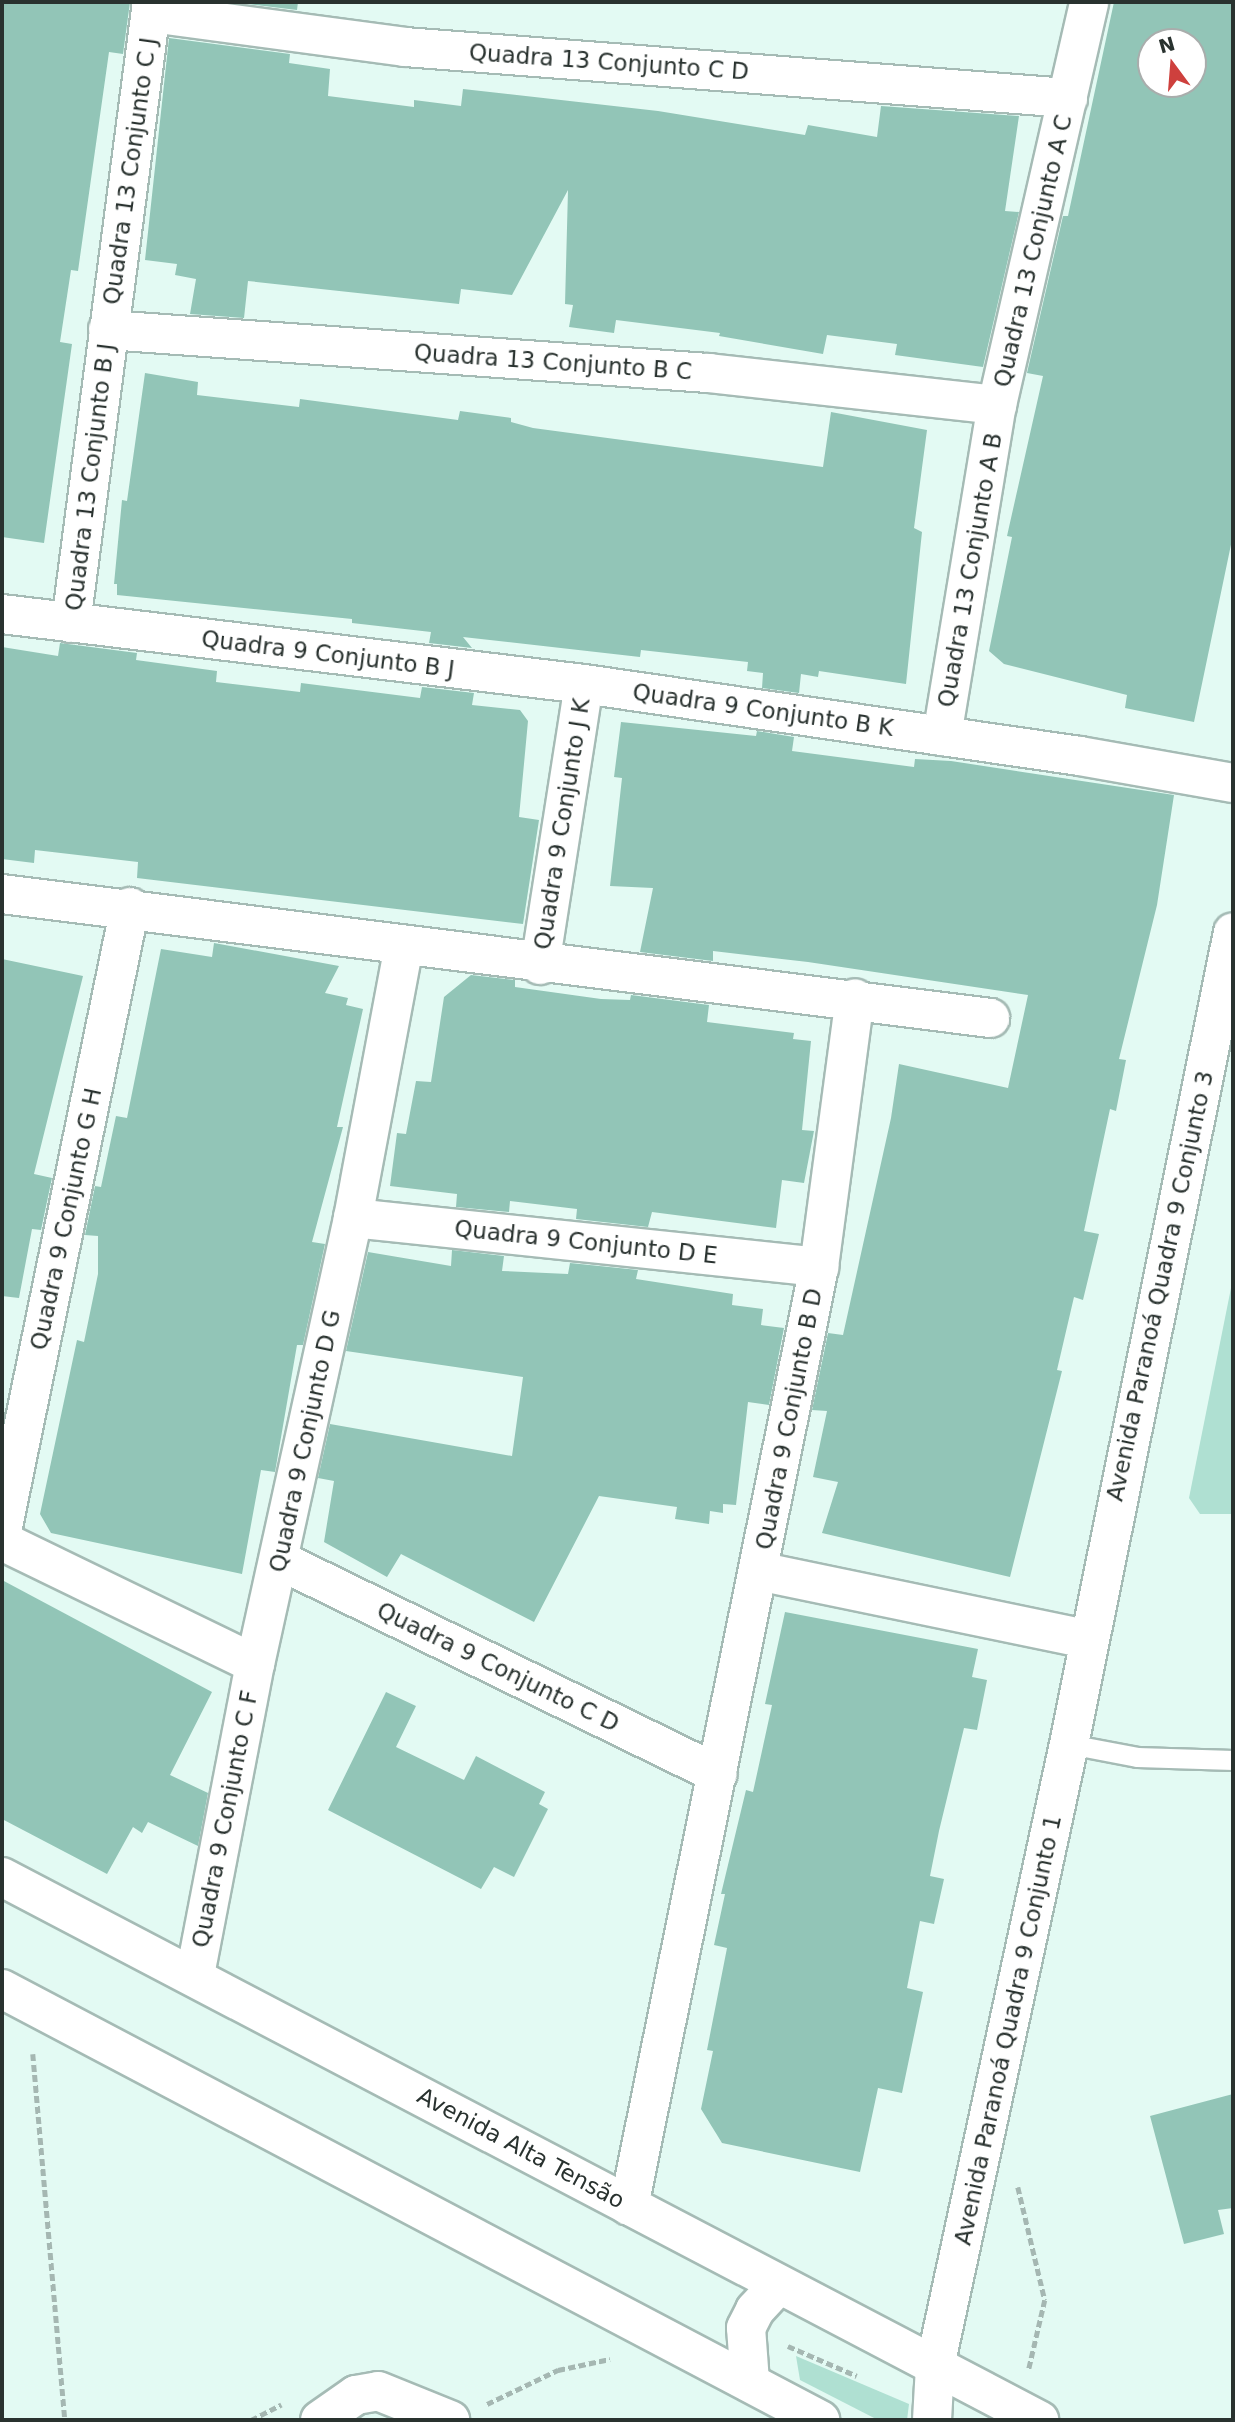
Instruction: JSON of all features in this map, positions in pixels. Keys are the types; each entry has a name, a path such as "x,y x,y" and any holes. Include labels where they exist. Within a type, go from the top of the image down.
{"street":[{"name":"Quadra 13 Conjunto A C","path":"997,405 1089,2"},
{"name":"Quadra 13 Conjunto C D","path":"151,7 405,47 1069,98"},
{"name":"Quadra 13 Conjunto C J","path":"108,330 151,7"},
{"name":"Quadra 13 Conjunto B C","path":"108,330 708,373 997,405"},
{"name":"Quadra 13 Conjunto B J","path":"71,623 108,330"},
{"name":"Quadra 13 Conjunto A B","path":"942,736 997,405"},
{"name":"Quadra 9 Conjunto B J","path":"2,614 584,684"},
{"name":"Quadra 9 Conjunto B K","path":"584,684 942,736 1233,783"},
{"name":"Quadra 9 Conjunto J K","path":"540,965 584,684"},
{"path":"2,894 130,907 540,965 855,998 990,1018"},
{"name":"Quadra 9 Conjunto G H","path":"2,1531 130,907"},
{"name":"Avenida Paranoá Quadra 9 Conjunto 3","path":"1087,1639 1233,932"},
{"name":"Quadra 9 Conjunto D G","path":"255,1664 353,1218 404,945"},
{"name":"Quadra 9 Conjunto B D","path":"629,2206 819,1267 855,998"},
{"name":"Quadra 9 Conjunto D E","path":"353,1218 819,1267"},
{"path":"2,1541 255,1664"},
{"name":"Quadra 9 Conjunto C D","path":"279,1560 718,1774"},
{"path":"758,1571 1087,1639"},
{"name":"Avenida Paranoá Quadra 9 Conjunto 1","path":"932,2420 935,2366 1069,1744 1087,1639"},
{"name":"Quadra 9 Conjunto C F","path":"195,1975 255,1664"},
{"name":"Avenida Alta Tensão","path":"2,1877 195,1975 778,2285 1039,2420"},
{"path":"2,1989 820,2420"},
{"path":"750,2382 746,2328 755,2310 778,2285"},
{"path":"320,2420 356,2395 378,2391 463,2415"}],"lane":[{"path":"1069,1744 1137,1757 1233,1760"}],"path":[{"path":"33,2046 65,2420"},
{"path":"1017,2183 1045,2300 1027,2377"},
{"path":"746,2328 870,2382"},
{"path":"463,2415 558,2370 675,2344"}],"green space":[{"path":"1233,1278 1233,1514 1200,1514 1189,1498"},
{"path":"796,2356 909,2404 907,2420 878,2420 800,2380"}],"building":[{"path":"2,2 130,2 123,54 109,52 78,271 71,270 60,342 72,344 44,543 2,537"},
{"path":"232,2 298,2 297,10"},
{"path":"1114,2 1233,2 1233,535 1194,722 1125,708 1127,695 1004,664 989,651 1012,537 1007,536 1043,376 1027,373 1063,216 1068,216"},
{"path":"169,38 290,54 289,63 330,69 328,96 414,107 414,100 461,106 463,89 658,111 805,135 808,125 877,137 881,106 1019,116 1005,211 1019,212 983,367 895,355 897,344 827,335 823,354 719,336 720,333 616,320 614,333 569,327 573,305 565,304 568,190 512,295 461,289 459,304 248,281 244,318 190,314 196,279 175,275 177,264 145,260"},
{"path":"145,373 198,382 197,395 299,407 300,399 458,420 460,411 511,418 511,422 533,428 823,467 831,412 927,430 914,528 922,532 906,684 819,671 818,677 801,674 799,693 762,688 763,673 747,671 748,662 641,650 640,657 463,637 472,648 429,643 431,632 352,623 352,619 117,595 117,584 114,584 122,500 127,501"},
{"path":"60,643 137,653 136,660 217,671 216,682 300,692 301,683 420,698 422,687 474,693 472,705 520,710 528,721 519,817 539,820 523,924 137,878 138,862 35,850 34,863 2,859 2,647 58,656"},
{"path":"621,722 756,736 757,731 794,737 792,751 914,767 915,759 951,761 1174,795 1157,905 1119,1059 1126,1060 1116,1111 1110,1109 1084,1231 1099,1234 1083,1300 1074,1297 1057,1370 1062,1371 1010,1577 822,1533 838,1482 813,1477 827,1411 812,1410 828,1333 843,1335 891,1118 899,1064 1008,1088 1028,995 808,962 713,951 713,961 640,952 653,888 610,886 622,778 614,777"},
{"path":"214,943 339,966 325,993 348,998 346,1005 363,1009 337,1127 343,1127 312,1242 325,1244 303,1345 297,1345 275,1472 261,1470 242,1574 51,1533 40,1514 77,1340 84,1342 98,1274 98,1236 85,1235 95,1186 101,1187 116,1116 127,1118 161,949 212,957"},
{"path":"2,959 83,976 34,1174 52,1178 41,1230 32,1229 19,1298 2,1296"},
{"path":"471,975 515,980 515,987 601,999 630,1000 631,995 709,1005 707,1022 794,1033 793,1039 811,1041 802,1130 814,1131 804,1183 782,1180 776,1228 652,1212 648,1227 576,1219 577,1209 510,1201 509,1212 456,1207 457,1194 390,1186 397,1133 406,1134 416,1081 431,1082 444,997"},
{"path":"452,1250 504,1256 502,1271 568,1274 570,1263 638,1270 636,1279 733,1294 732,1305 763,1309 761,1325 784,1328 769,1405 748,1402 736,1505 723,1504 723,1513 710,1511 709,1524 675,1519 677,1507 599,1496 534,1622 401,1554 387,1577 324,1542 334,1481 318,1478 330,1424 512,1456 523,1377 346,1351 368,1252 451,1266"},
{"path":"2,1580 212,1692 170,1775 208,1793 198,1846 148,1822 142,1833 133,1827 107,1874 2,1819"},
{"path":"785,1612 978,1649 972,1677 987,1680 977,1730 964,1728 939,1831 930,1876 944,1879 934,1924 920,1921 907,1988 923,1992 902,2093 878,2088 860,2172 722,2143 701,2109 713,2051 707,2050 727,1948 714,1945 725,1894 721,1894 746,1790 753,1792 772,1705 765,1704"},
{"path":"386,1692 416,1706 396,1747 464,1780 476,1756 545,1792 539,1804 548,1809 514,1877 494,1867 481,1889 328,1810"},
{"path":"1233,2094 1233,2208 1218,2210 1224,2234 1184,2244 1150,2116"}]}
